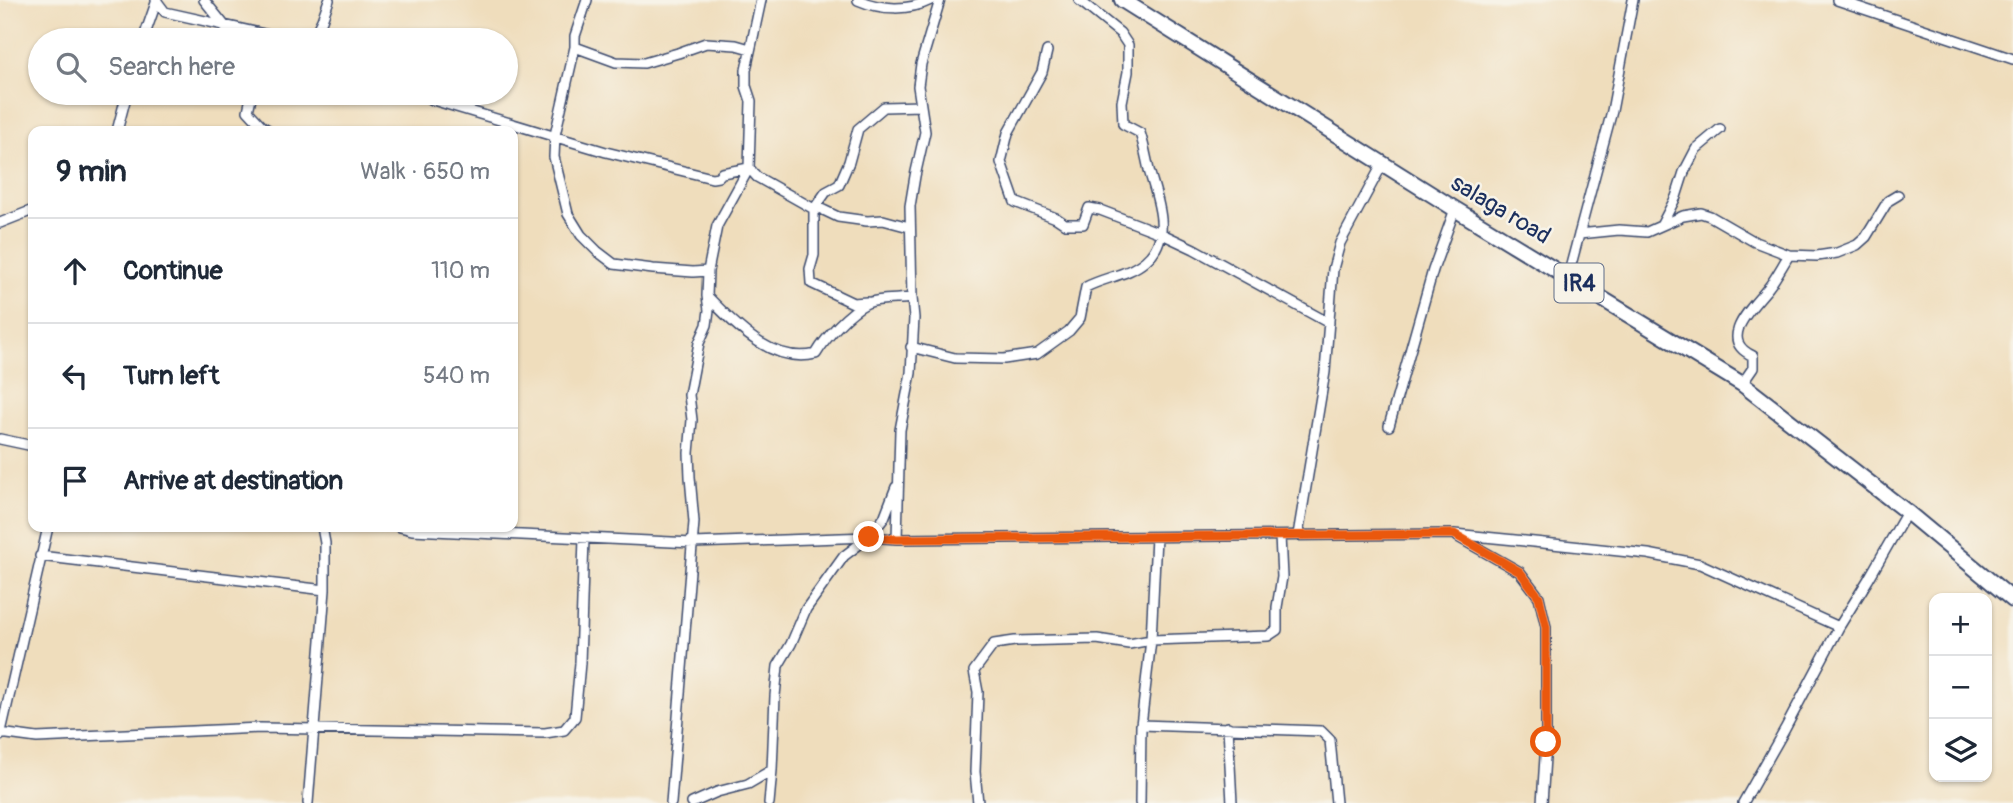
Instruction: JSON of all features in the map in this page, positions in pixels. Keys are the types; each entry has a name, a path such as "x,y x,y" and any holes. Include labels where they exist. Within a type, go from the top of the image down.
{"main road":[{"name":"salaga road","path":"1122,0 1455,209 1742,384 1907,512 2013,600"}],"street":[{"path":"147,28 156,0 166,12 234,28"},
{"path":"204,0 225,26"},
{"path":"318,28 329,0"},
{"path":"587,0 575,36 575,47 555,135 554,157 568,214 581,235 614,264 664,270 708,271"},
{"path":"671,803 694,522 689,453 692,420 689,395 709,310 708,271 717,226 749,168 751,101 746,86 746,70 761,0"},
{"path":"858,0 887,9 922,5 931,0"},
{"path":"897,539 900,430 911,373 914,318 909,228 915,176 925,132 918,86 921,64 940,0"},
{"path":"911,347 955,358 1004,359 1037,354 1069,331 1080,317 1086,287 1131,270 1156,250 1160,233 1160,209 1140,133 1123,124 1122,102 1128,72 1128,45 1119,33 1079,0"},
{"path":"1567,275 1612,111 1633,0"},
{"path":"1837,0 2013,59"},
{"path":"575,47 616,62 644,62 678,54 706,43 750,49"},
{"path":"1048,51 1042,72 1008,133 1001,162 1014,202 1065,224 1083,224 1089,208 1160,233 1329,323"},
{"path":"118,126 124,105"},
{"path":"249,105 248,111 262,126"},
{"path":"450,105 606,152 712,178 722,173 749,168"},
{"path":"912,298 853,303 811,283 810,269 814,255 816,208 826,192 839,185 858,129 884,107 921,106"},
{"path":"1662,224 1696,149 1720,129"},
{"path":"1298,536 1325,372 1332,269 1340,243 1383,163"},
{"path":"749,168 757,177 838,217 883,220 909,228"},
{"path":"1579,234 1619,230 1647,232 1683,216 1701,213 1755,242 1789,255 1817,256 1838,253 1857,245 1866,237 1888,201 1898,195"},
{"path":"1388,426 1433,270 1455,209"},
{"path":"0,223 28,212"},
{"path":"1742,384 1753,368 1753,356 1738,345 1736,336 1742,321 1789,255"},
{"path":"707,296 731,320 764,346 804,358 816,355 822,344 851,314 869,302"},
{"path":"0,439 28,445"},
{"path":"768,802 778,666 818,590 844,556 869,537 884,518 898,481"},
{"path":"1743,803 1839,627 1907,512"},
{"path":"47,532 0,735 37,738 260,728 545,733 565,730 575,718 580,663 584,538"},
{"path":"308,803 325,590 326,543 323,532"},
{"path":"455,532 693,543 869,537 897,539 1454,534 1648,554 1700,564 1839,627"},
{"path":"1454,534 1520,572 1539,597 1546,627 1546,742 1542,803"},
{"path":"978,803 975,772 978,692 974,671 994,645 1015,641 1097,639 1129,644 1152,640 1268,636 1277,630 1277,607 1282,577 1280,536"},
{"path":"1140,803 1141,725 1152,640 1156,537"},
{"path":"40,556 325,590"},
{"path":"1141,725 1321,731 1330,740 1336,803"},
{"path":"1228,727 1232,803"},
{"path":"692,803 717,792 748,784 772,770"}],"route":[{"path":"869,537 897,539 1454,534 1520,572 1539,597 1546,627 1546,742"}]}
